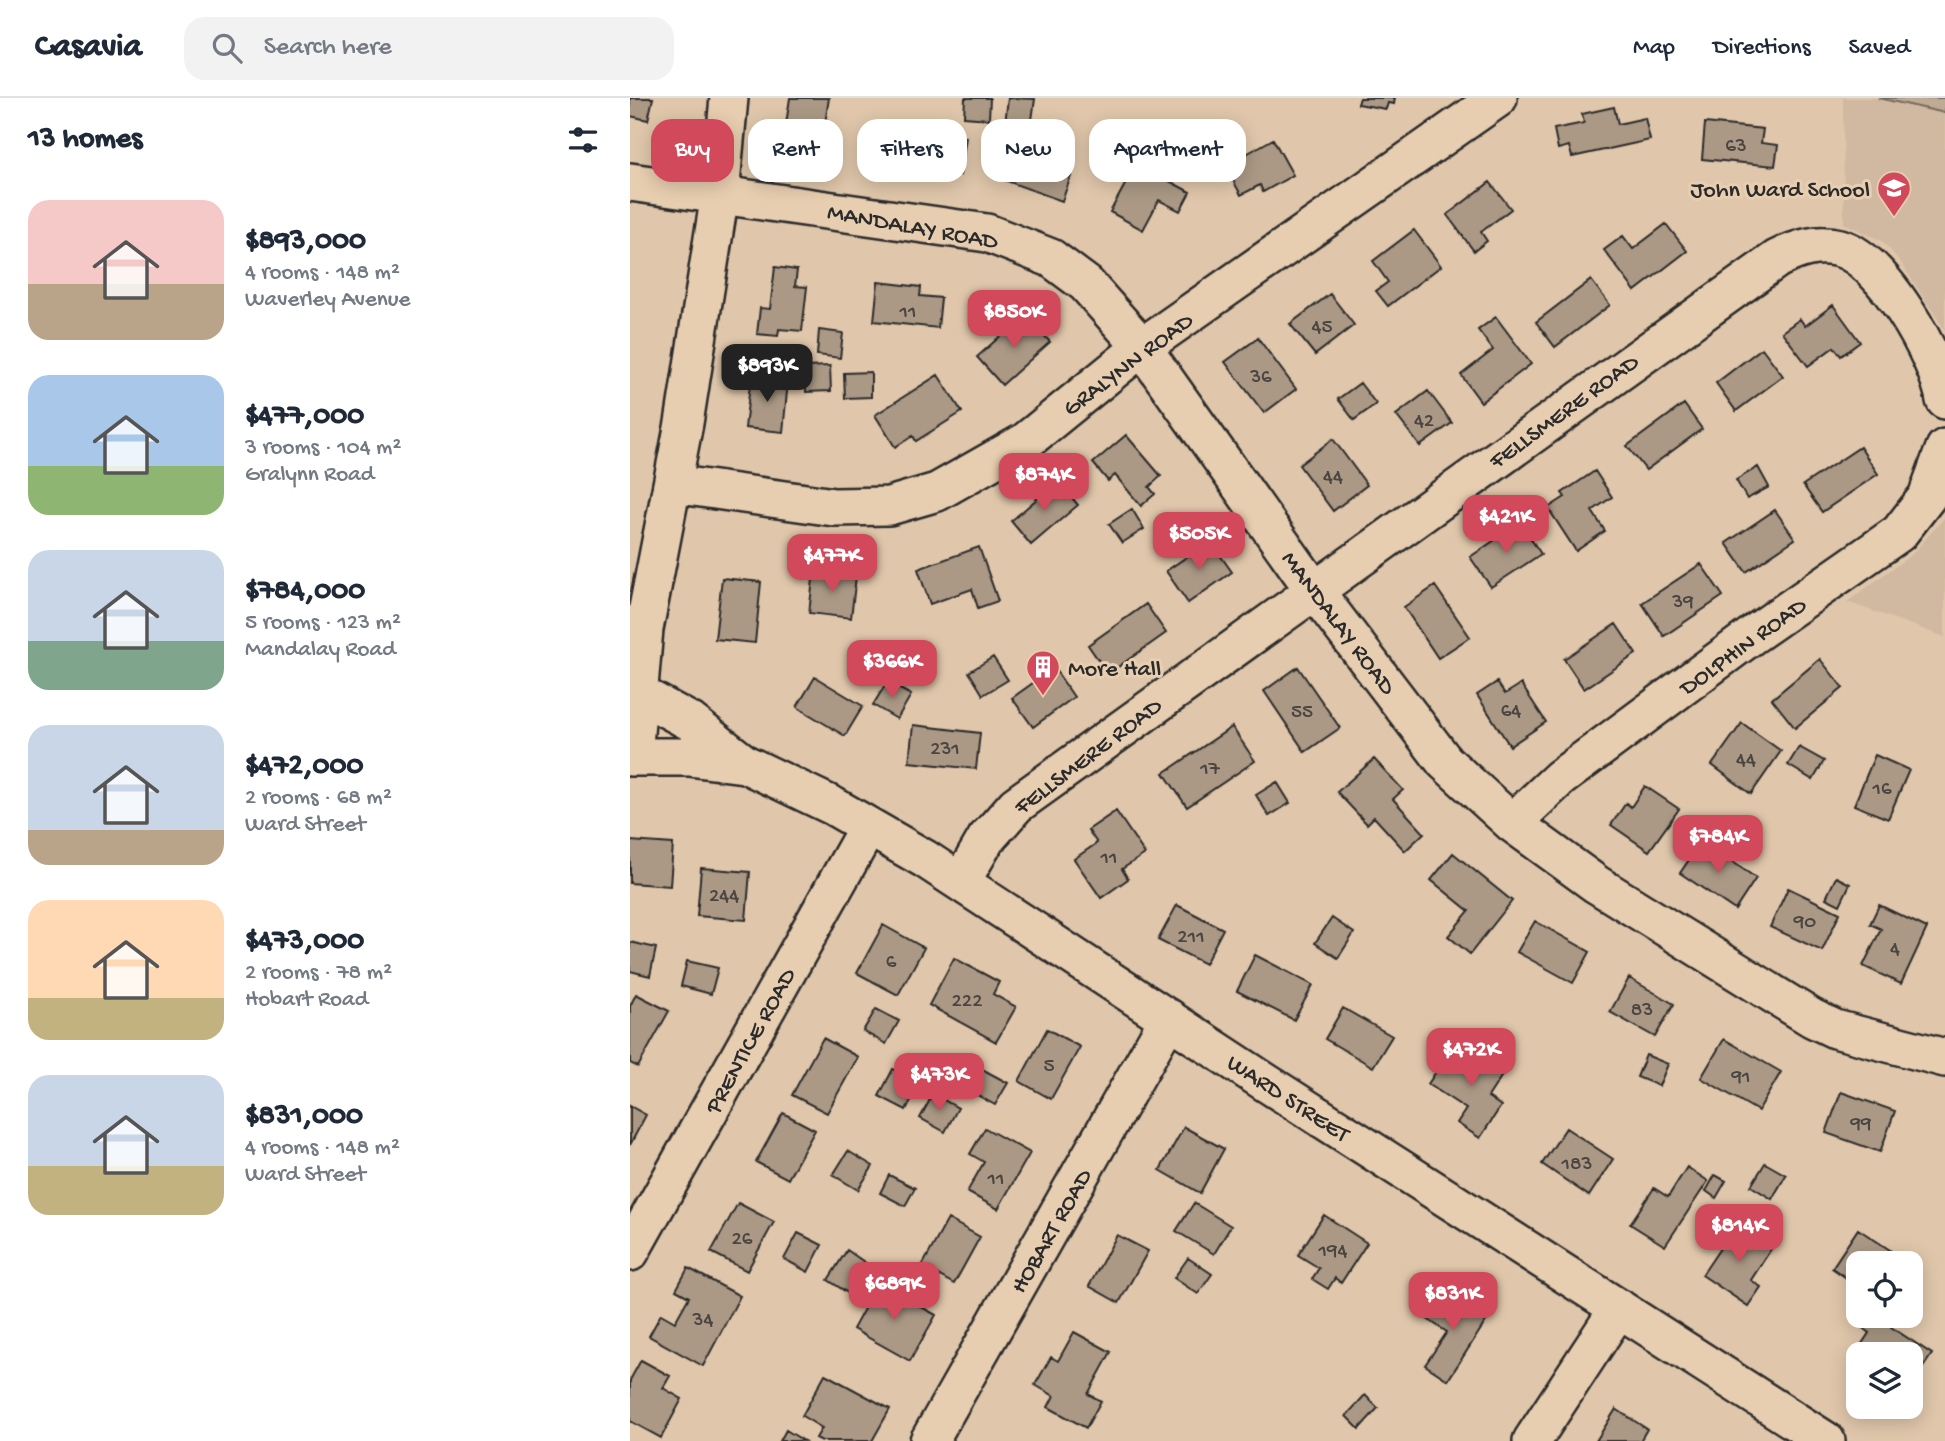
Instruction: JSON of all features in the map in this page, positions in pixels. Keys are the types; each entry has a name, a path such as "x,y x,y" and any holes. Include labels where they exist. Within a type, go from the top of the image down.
{"street":[{"path":"632,756 632,691 673,484 720,194 729,98"},
{"name":"GRALYNN ROAD","path":"673,484 834,507 889,506 937,492 1025,442 1142,347 1498,98"},
{"name":"MANDALAY ROAD","path":"630,182 987,233 1051,258 1086,284 1142,347 1314,590 1445,762 1512,823 1596,884 1812,1018 1836,1029 1941,1049"},
{"name":"FELLSMERE ROAD","path":"961,882 986,839 1016,805 1761,268 1792,252 1817,245 1840,248 1860,258 1888,290 1942,375"},
{"name":"DOLPHIN ROAD","path":"1512,823 1544,790 1576,766 1899,533 1927,497 1945,448"},
{"name":"WARD STREET","path":"632,691 691,722 745,764 833,806 961,882 1826,1441"},
{"name":"WARD STREET","path":"632,756 690,757 745,764"},
{"name":"PRENTICE ROAD","path":"630,1252 868,827"},
{"name":"HOBART ROAD","path":"929,1441 1169,1018"},
{"path":"1532,1441 1619,1308"}],"shaded area":[{"name":"John Ward School","path":"1843,98 1945,98 1945,330 1899,260 1882,241 1844,223"},
{"path":"1878,98 1945,98 1945,113"},
{"path":"1945,517 1945,637 1847,602 1912,554"}],"building":[{"path":"630,98 653,98 648,120 630,116"},
{"path":"790,98 829,98 826,119 787,119"},
{"path":"965,98 990,98 989,119 964,117"},
{"path":"1008,98 1035,99 1032,119 1006,119"},
{"path":"1360,98 1395,98 1394,104 1388,103 1386,109 1358,104"},
{"path":"1614,107 1618,124 1645,118 1650,140 1572,157 1569,146 1558,149 1554,129 1584,123 1582,114"},
{"path":"1705,123 1763,129 1761,143 1778,145 1775,166 1702,159"},
{"path":"1273,139 1293,175 1263,192 1260,185 1241,195 1234,182 1246,182 1246,154"},
{"path":"1010,182 1069,182 1062,201"},
{"path":"1126,182 1171,182 1190,192 1180,211 1159,200 1143,230 1110,212"},
{"path":"1490,182 1511,209 1481,232 1487,241 1474,251 1447,215"},
{"path":"1666,224 1687,251 1635,291 1604,250 1623,236 1633,249"},
{"path":"1414,230 1441,266 1388,306 1376,291 1388,282 1373,261"},
{"path":"775,267 797,270 795,286 807,287 802,331 779,329 778,336 757,334 760,308 770,309"},
{"path":"1591,280 1610,305 1555,347 1536,322"},
{"path":"878,282 921,287 920,296 941,298 938,328 874,321"},
{"path":"1330,294 1354,325 1315,355 1290,324"},
{"path":"1833,305 1860,342 1841,356 1834,347 1808,366 1782,332 1800,319 1805,326"},
{"path":"1025,314 1050,342 1002,385 977,357"},
{"path":"1496,317 1531,364 1481,402 1461,375 1493,350 1478,330"},
{"path":"819,330 843,333 840,358 817,355"},
{"path":"1258,338 1296,389 1264,413 1225,362"},
{"path":"1762,348 1783,376 1736,411 1716,383"},
{"path":"830,366 831,391 806,392 805,367"},
{"path":"871,372 871,397 845,398 844,373"},
{"path":"938,375 962,412 916,441 913,436 895,447 875,415"},
{"path":"751,376 788,381 783,432 745,428"},
{"path":"1360,383 1376,404 1354,420 1338,399"},
{"path":"1428,391 1452,423 1420,446 1396,415"},
{"path":"1684,404 1702,429 1646,470 1627,446"},
{"path":"1126,435 1161,476 1149,487 1155,494 1141,506 1115,475 1108,481 1093,463"},
{"path":"1333,439 1367,485 1333,511 1299,465"},
{"path":"1860,447 1878,474 1822,512 1803,485"},
{"path":"1758,467 1769,487 1747,499 1736,480"},
{"path":"1595,471 1612,497 1592,511 1605,531 1576,551 1548,508 1565,497 1562,493"},
{"path":"1058,481 1078,505 1031,545 1011,521"},
{"path":"1132,509 1144,529 1122,543 1109,524"},
{"path":"1775,510 1795,539 1746,572 1726,543"},
{"path":"1520,523 1541,554 1491,587 1470,557"},
{"path":"1210,541 1232,572 1188,603 1166,571"},
{"path":"979,547 998,601 978,608 972,589 930,604 918,569"},
{"path":"1701,564 1723,596 1664,636 1642,603"},
{"path":"814,571 856,576 851,618 809,613"},
{"path":"722,578 761,582 755,643 715,639"},
{"path":"1435,586 1470,637 1438,658 1404,607"},
{"path":"1146,604 1166,633 1108,674 1088,645"},
{"path":"1616,624 1636,654 1584,689 1564,659"},
{"path":"993,657 1008,680 983,695 969,672"},
{"path":"1820,659 1843,688 1795,728 1772,699"},
{"path":"1298,667 1340,728 1305,752 1264,691"},
{"name":"More Hall","path":"1054,668 1074,697 1033,727 1012,698"},
{"path":"815,677 863,706 845,736 797,707"},
{"path":"887,682 911,695 897,719 873,705"},
{"path":"1497,682 1505,694 1521,684 1546,722 1510,746 1477,695"},
{"path":"1742,723 1781,751 1751,794 1712,765"},
{"path":"913,725 980,733 976,769 909,762"},
{"path":"1232,727 1255,761 1187,807 1164,773"},
{"path":"1799,747 1824,761 1813,780 1788,765"},
{"path":"1875,755 1909,770 1888,819 1854,805"},
{"path":"1374,759 1403,790 1393,799 1424,833 1405,851 1374,817 1367,824 1337,792"},
{"path":"1277,782 1290,803 1269,816 1256,795"},
{"path":"1645,786 1679,809 1649,851 1611,825 1626,803 1631,807"},
{"path":"1116,811 1145,854 1122,869 1128,879 1101,898 1074,859 1097,843 1088,830"},
{"path":"630,841 673,844 670,886 630,883"},
{"path":"1702,841 1756,878 1735,910 1680,873"},
{"path":"1453,853 1512,901 1470,954 1448,936 1469,911 1431,880"},
{"path":"701,868 750,872 746,920 697,916"},
{"path":"1836,877 1850,884 1840,905 1826,898"},
{"path":"1788,888 1840,913 1822,951 1770,927"},
{"path":"1177,905 1223,929 1205,964 1158,940"},
{"path":"1879,905 1927,928 1901,984 1863,966 1881,929 1870,924"},
{"path":"1332,918 1354,933 1338,958 1315,943"},
{"path":"1535,921 1590,952 1573,983 1517,952"},
{"path":"883,925 924,948 898,995 857,973"},
{"path":"630,942 656,948 650,976 630,971"},
{"path":"1255,955 1313,985 1294,1020 1237,991"},
{"path":"954,958 999,982 993,994 1016,1007 996,1042 929,1005"},
{"path":"687,961 718,968 711,994 681,986"},
{"path":"1629,978 1674,1004 1655,1037 1610,1012"},
{"path":"636,994 669,1011 638,1067 630,1063 630,1006"},
{"path":"1343,1008 1392,1036 1373,1067 1325,1039"},
{"path":"876,1009 899,1021 886,1044 863,1031"},
{"path":"1047,1029 1080,1047 1051,1099 1019,1081"},
{"path":"823,1038 858,1057 827,1113 792,1095"},
{"path":"1724,1039 1781,1072 1758,1111 1701,1078"},
{"path":"1489,1049 1510,1063 1488,1097 1501,1106 1480,1138 1457,1123 1466,1109 1428,1084 1449,1052 1476,1069"},
{"path":"1646,1055 1668,1064 1659,1086 1637,1077"},
{"path":"893,1069 920,1083 906,1110 879,1096"},
{"path":"982,1069 1008,1083 995,1105 970,1091"},
{"path":"1841,1092 1895,1111 1880,1152 1826,1133"},
{"path":"933,1094 958,1108 945,1132 920,1118"},
{"path":"630,1106 646,1115 630,1145"},
{"path":"783,1113 815,1130 788,1179 756,1162"},
{"path":"1184,1127 1224,1149 1200,1193 1160,1170"},
{"path":"985,1128 1030,1153 998,1209 967,1192 984,1162 970,1154"},
{"path":"1566,1128 1613,1159 1589,1196 1542,1164"},
{"path":"848,1151 873,1166 858,1190 833,1175"},
{"path":"1765,1163 1786,1175 1772,1199 1751,1186"},
{"path":"1687,1167 1708,1181 1665,1246 1630,1224 1654,1188 1668,1197"},
{"path":"889,1175 915,1188 905,1206 880,1193"},
{"path":"1715,1175 1726,1181 1716,1198 1706,1191"},
{"path":"738,1203 774,1222 747,1271 711,1252"},
{"path":"1194,1203 1231,1226 1214,1254 1176,1231"},
{"path":"1324,1215 1367,1243 1341,1283 1335,1278 1328,1289 1312,1279 1319,1268 1298,1255"},
{"path":"948,1219 980,1237 954,1284 922,1266"},
{"path":"1737,1223 1773,1246 1751,1280 1761,1287 1748,1306 1702,1275"},
{"path":"1858,1229 1890,1250 1846,1251 1846,1278 1832,1268"},
{"path":"798,1233 822,1245 808,1272 784,1259"},
{"path":"1117,1235 1148,1251 1119,1303 1089,1286"},
{"path":"847,1250 867,1264 848,1293 828,1280"},
{"path":"1188,1258 1212,1274 1198,1294 1174,1278"},
{"path":"688,1268 740,1296 703,1366 649,1336 661,1314 675,1322 689,1297 676,1290"},
{"path":"878,1283 936,1315 910,1361 853,1329"},
{"path":"1443,1289 1488,1318 1448,1380 1425,1365 1447,1332 1424,1317"},
{"path":"1863,1328 1893,1328 1914,1342 1863,1342 1869,1333"},
{"path":"1074,1332 1111,1352 1088,1394 1101,1401 1086,1428 1048,1407 1054,1396 1035,1385 1051,1357 1058,1361"},
{"path":"1923,1348 1932,1354 1923,1367"},
{"path":"641,1360 670,1376 663,1388 682,1399 661,1438 630,1421 630,1380"},
{"path":"825,1374 890,1409 872,1441 822,1441 816,1438 822,1428 802,1416"},
{"path":"1365,1395 1378,1408 1359,1429 1346,1416"},
{"path":"1616,1409 1647,1429 1640,1441 1596,1441"},
{"path":"786,1430 804,1441 780,1441"}],"place":[{"name":"John Ward School","path":"1894,218"},
{"name":"More Hall","path":"1043,697"}]}
